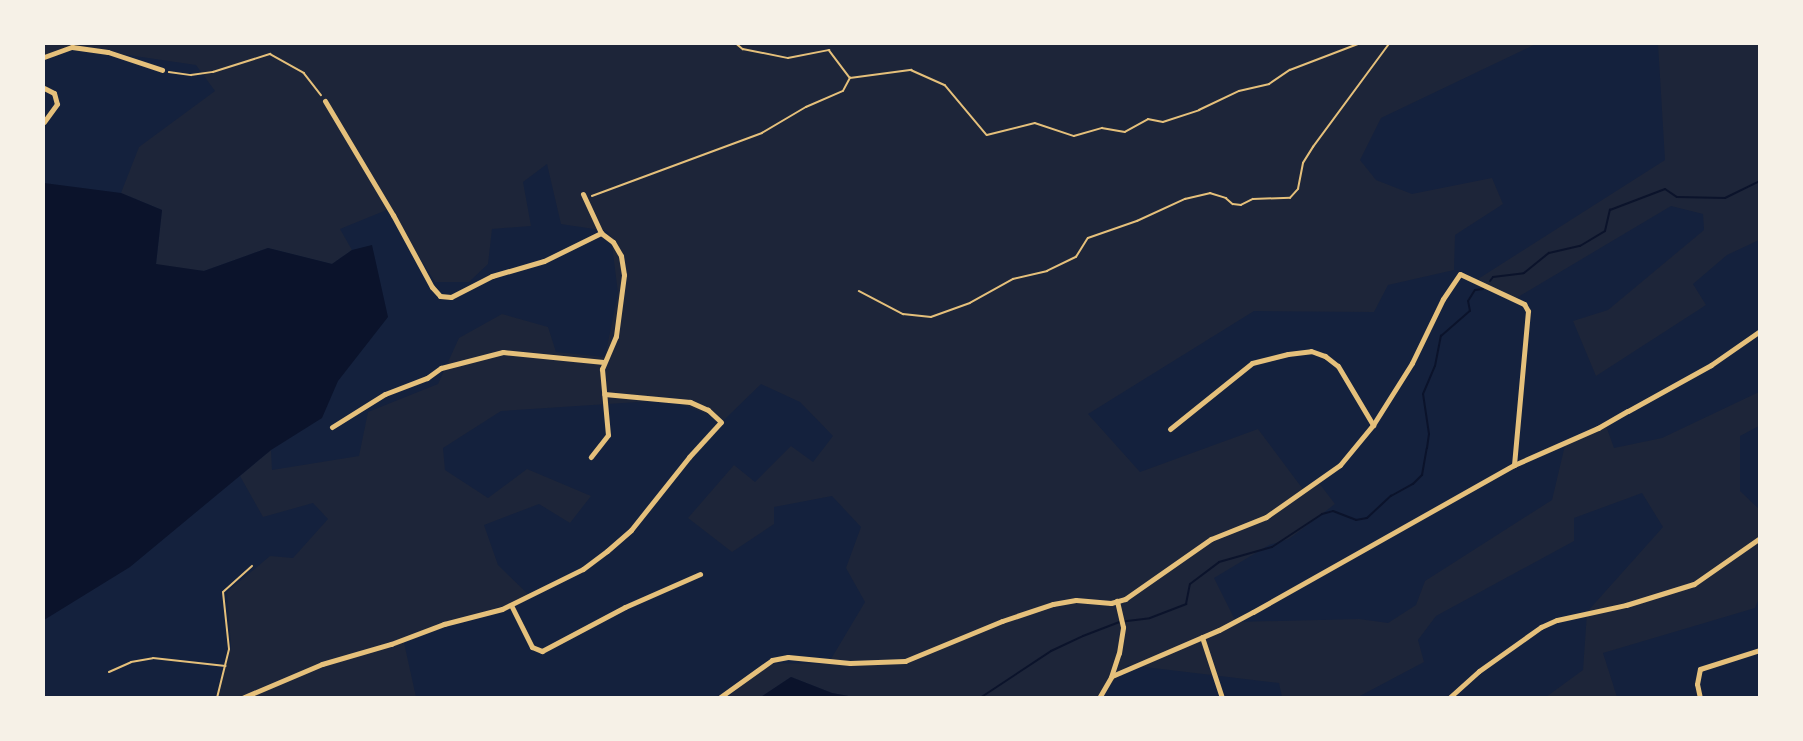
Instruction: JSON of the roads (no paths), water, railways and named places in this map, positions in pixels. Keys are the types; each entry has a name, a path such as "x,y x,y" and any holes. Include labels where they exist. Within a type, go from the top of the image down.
{"street":[{"path":"44,57 72,47 108,52 162,70"},
{"path":"44,88 54,93 57,104 44,122"},
{"path":"325,101 393,215 432,288 440,296 448,297 492,276 544,261 601,233"},
{"path":"584,197 601,233 617,249 624,275 616,336 604,362 608,435 591,457"},
{"path":"719,698 772,660 788,657 850,663 905,661 1045,607 1076,600 1111,603 1125,599 1211,539 1266,517 1340,465 1372,424 1412,363 1443,299 1460,274 1484,283 1524,304 1528,311 1514,465"},
{"path":"1112,676 1253,612 1514,465 1608,423 1711,365 1760,332"},
{"path":"1170,429 1252,363 1311,351 1325,356 1338,366 1372,424"},
{"path":"332,427 385,394 427,378 441,368 503,352 604,362"},
{"path":"242,698 322,664 391,644 444,624 511,605 583,570 607,551 631,530 689,457 721,422 708,410 690,402 604,394"},
{"path":"1449,698 1479,671 1541,627 1557,620 1626,605 1694,584 1760,538"},
{"path":"511,605 532,647 542,651 625,607 700,574"},
{"path":"1099,698 1112,676 1123,627 1117,601"},
{"path":"1202,637 1222,698"},
{"path":"1700,698 1697,684 1700,669 1760,650"}],"lane":[{"path":"217,698 226,666 229,634 222,600 223,592 252,566"},
{"path":"109,672 131,662 153,658 226,666"}],"waterway":[{"path":"1490,281 1493,277 1524,273 1549,253 1580,246 1605,231 1610,210 1665,189 1677,197 1725,198 1760,181"},
{"path":"980,698 1051,651 1083,636 1119,622 1150,618 1186,604 1190,584 1219,562 1272,547 1322,514 1333,511 1356,520 1367,518 1391,496 1413,484 1422,475 1429,434 1423,394 1435,366 1441,336 1470,311 1468,301 1475,290 1483,289"}]}
